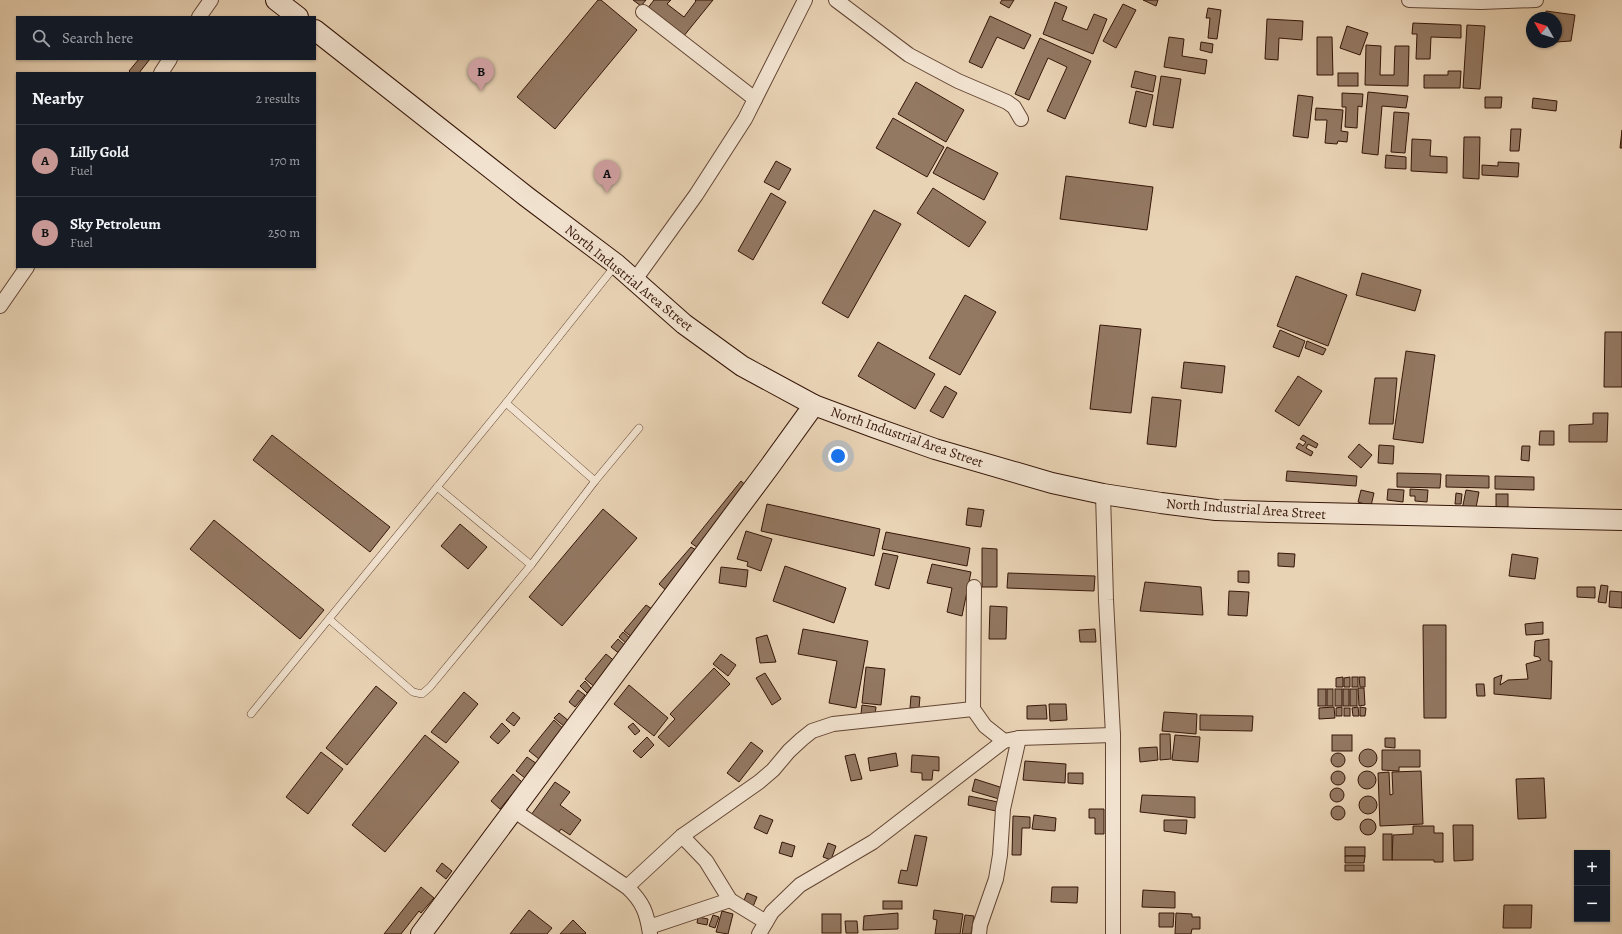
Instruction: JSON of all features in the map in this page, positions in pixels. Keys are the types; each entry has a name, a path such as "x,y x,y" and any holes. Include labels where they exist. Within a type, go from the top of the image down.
{"main road":[{"path":"276,0 297,16"},
{"name":"North Industrial Area Street","path":"316,31 521,192 616,264 684,324 742,366 814,405 880,430 981,463 1052,483 1103,494 1161,503 1238,511 1357,515 1622,520"},
{"path":"421,934 766,472 814,405"}],"street":[{"path":"200,16 211,0"},
{"path":"634,281 696,195 724,153 755,99 805,0"},
{"path":"836,0 909,55 958,81 1007,102 1014,108 1021,119"},
{"path":"1409,0 1536,0"},
{"path":"643,12 755,99"},
{"path":"162,72 169,60"},
{"path":"0,306 26,268"},
{"path":"1103,494 1106,600 1113,735 1113,934"},
{"path":"974,587 973,709 985,726 1004,741"},
{"path":"627,887 682,836 759,782 773,770 789,751 812,731 833,724 973,709"},
{"path":"759,934 772,912 800,885 873,842 1004,741 1019,738 1113,735"},
{"path":"979,934 980,925 996,879 1000,855 1003,809 1019,738"},
{"path":"513,810 627,887 638,897 646,914 649,930 730,900"},
{"path":"682,836 706,861 730,900 766,922"}],"lane":[{"path":"251,714 506,403 616,264"},
{"path":"506,403 595,481"},
{"path":"330,618 413,692 422,694 430,687 531,564 638,428"},
{"path":"437,487 531,564"}],"building":[{"path":"598,0 601,0 637,30 555,129 517,97"},
{"path":"633,0 646,0 641,6"},
{"path":"654,0 671,0 667,4 684,17 696,1 695,0 713,0 683,37 647,9"},
{"path":"1002,0 1014,0 1009,8 1000,3"},
{"path":"1143,0 1158,0 1156,6"},
{"path":"1055,2 1067,7 1062,20 1087,30 1094,14 1107,19 1093,54 1043,34"},
{"path":"1123,4 1136,10 1116,48 1103,41"},
{"path":"1208,8 1221,10 1217,39 1208,38 1210,18 1206,18"},
{"path":"1562,13 1575,15 1571,41 1562,42"},
{"path":"990,16 1031,35 1024,49 997,37 982,68 969,62"},
{"path":"1267,19 1303,21 1302,40 1279,38 1278,60 1265,59"},
{"path":"1413,23 1461,25 1461,38 1431,37 1430,59 1416,59 1417,34 1412,34"},
{"path":"1467,25 1485,26 1480,89 1463,88"},
{"path":"1347,26 1368,33 1360,55 1340,48"},
{"path":"1169,37 1184,39 1182,56 1207,60 1205,74 1164,67"},
{"path":"1317,37 1332,37 1333,75 1317,75"},
{"path":"1040,38 1091,61 1065,119 1047,111 1067,67 1048,58 1029,100 1015,94"},
{"path":"1201,42 1213,44 1212,53 1200,50"},
{"path":"1366,45 1381,46 1380,75 1394,75 1395,46 1409,46 1408,86 1365,85"},
{"path":"138,60 149,60 140,72 129,71"},
{"path":"1135,71 1156,76 1153,92 1131,87"},
{"path":"1448,71 1461,71 1460,88 1424,88 1424,75 1448,75"},
{"path":"1338,73 1358,73 1358,86 1338,86"},
{"path":"1161,76 1181,79 1173,128 1153,125"},
{"path":"916,82 964,110 946,142 898,114"},
{"path":"1136,91 1153,95 1146,127 1129,123"},
{"path":"1368,92 1408,96 1406,108 1382,106 1378,155 1362,153"},
{"path":"1342,93 1363,94 1362,107 1358,106 1357,128 1345,127 1346,107 1342,107"},
{"path":"1298,95 1313,97 1308,138 1293,136"},
{"path":"1485,97 1502,97 1501,108 1485,108"},
{"path":"1533,98 1557,101 1556,111 1532,108"},
{"path":"1316,108 1343,110 1341,131 1348,132 1347,142 1338,141 1337,144 1325,143 1327,120 1315,120"},
{"path":"1394,112 1409,113 1405,153 1391,152"},
{"path":"893,118 944,147 927,177 876,148"},
{"path":"1511,129 1521,129 1519,151 1510,151"},
{"path":"1622,130 1622,148 1620,148"},
{"path":"1464,137 1480,137 1479,179 1463,178"},
{"path":"1412,139 1431,140 1430,156 1447,157 1447,173 1411,171"},
{"path":"947,147 998,173 984,200 933,173"},
{"path":"1386,155 1406,157 1406,169 1385,168"},
{"path":"776,161 791,169 779,190 764,182"},
{"path":"1498,162 1519,163 1518,177 1482,175 1482,165 1498,166"},
{"path":"1066,176 1153,187 1147,230 1060,219"},
{"path":"933,188 986,222 969,247 917,213"},
{"path":"771,193 786,202 753,260 738,251"},
{"path":"874,210 901,224 848,318 822,303"},
{"path":"1362,273 1421,290 1415,311 1356,295"},
{"path":"1296,276 1347,295 1328,346 1277,326"},
{"path":"965,295 996,312 960,375 929,358"},
{"path":"1100,325 1141,329 1131,413 1090,409"},
{"path":"1280,330 1305,341 1299,357 1273,347"},
{"path":"1605,332 1622,332 1622,387 1604,387"},
{"path":"1307,341 1326,349 1323,355 1305,348"},
{"path":"878,342 935,374 915,409 858,376"},
{"path":"1406,351 1435,355 1423,443 1393,439"},
{"path":"1184,362 1225,366 1222,393 1181,388"},
{"path":"1298,376 1322,391 1299,426 1275,411"},
{"path":"1375,378 1397,378 1393,424 1369,424"},
{"path":"945,386 957,393 943,418 930,411"},
{"path":"1152,397 1181,400 1176,447 1147,444"},
{"path":"1593,413 1608,413 1607,442 1569,442 1569,425 1593,424"},
{"path":"1540,431 1554,431 1554,445 1539,445"},
{"path":"272,435 390,527 370,552 253,460"},
{"path":"1303,435 1318,444 1316,448 1308,444 1306,448 1313,452 1311,456 1296,448 1299,443 1303,446 1306,442 1300,439"},
{"path":"1359,444 1372,455 1361,468 1348,457"},
{"path":"1379,445 1394,446 1393,464 1378,463"},
{"path":"1522,446 1530,446 1529,461 1521,460"},
{"path":"1287,471 1357,476 1356,486 1286,481"},
{"path":"1397,473 1441,474 1440,488 1397,487"},
{"path":"1446,475 1489,476 1489,488 1446,487"},
{"path":"1495,476 1534,477 1534,490 1495,489"},
{"path":"741,481 750,489 701,550 691,543"},
{"path":"1388,489 1404,490 1403,502 1387,500"},
{"path":"1410,489 1428,490 1427,502 1415,501 1415,496 1410,496"},
{"path":"1361,490 1374,493 1371,506 1358,502"},
{"path":"1466,490 1479,492 1475,513 1462,510"},
{"path":"1456,493 1462,494 1461,504 1455,504"},
{"path":"1496,494 1508,494 1508,507 1496,507"},
{"path":"767,504 880,529 874,556 761,531"},
{"path":"968,508 984,510 981,527 966,525"},
{"path":"603,509 637,538 562,626 529,597"},
{"path":"214,520 324,610 300,639 190,549"},
{"path":"460,524 487,547 468,569 441,546"},
{"path":"746,531 772,539 761,571 747,566 748,562 737,559"},
{"path":"886,532 970,548 967,566 882,549"},
{"path":"691,547 701,553 669,593 659,584"},
{"path":"982,548 997,549 997,587 982,587"},
{"path":"883,553 898,556 889,589 875,585"},
{"path":"1278,553 1295,554 1294,567 1278,566"},
{"path":"1512,554 1538,558 1535,579 1509,576"},
{"path":"932,564 971,572 962,616 947,612 952,588 927,583"},
{"path":"785,566 846,588 834,623 773,601"},
{"path":"721,567 748,570 746,587 719,583"},
{"path":"1238,571 1249,571 1249,583 1238,582"},
{"path":"1008,573 1095,576 1094,591 1007,588"},
{"path":"1145,582 1201,587 1203,615 1140,611"},
{"path":"1601,585 1608,586 1606,603 1598,602"},
{"path":"1577,587 1595,587 1595,598 1577,597"},
{"path":"1229,591 1249,592 1247,616 1228,615"},
{"path":"1610,591 1622,592 1622,608 1609,607"},
{"path":"646,605 655,611 633,638 624,631"},
{"path":"990,606 1007,607 1006,639 989,639"},
{"path":"1543,622 1543,634 1526,635 1525,624"},
{"path":"1423,625 1446,625 1446,718 1424,718"},
{"path":"803,629 868,641 856,708 829,703 837,661 798,654"},
{"path":"1095,629 1096,642 1080,642 1079,630"},
{"path":"623,632 632,640 628,645 619,637"},
{"path":"767,635 776,662 760,663 756,638"},
{"path":"618,639 628,648 621,655 611,647"},
{"path":"1549,639 1549,661 1552,661 1551,699 1494,694 1494,678 1502,675 1500,685 1508,680 1528,679 1526,664 1541,660 1539,657 1534,656 1535,641"},
{"path":"606,654 617,663 596,688 585,679"},
{"path":"721,654 736,665 728,676 713,664"},
{"path":"866,667 885,669 881,705 862,703"},
{"path":"714,668 730,684 669,747 658,737 675,719 670,714"},
{"path":"765,673 781,699 772,705 756,678"},
{"path":"1343,677 1343,687 1336,687 1336,678"},
{"path":"1350,677 1350,687 1344,687 1344,678"},
{"path":"1352,677 1358,677 1358,687 1352,687"},
{"path":"1359,677 1365,677 1365,687 1360,687"},
{"path":"585,681 591,688 587,693 580,686"},
{"path":"1476,684 1484,684 1485,696 1477,696"},
{"path":"629,685 668,718 654,736 614,704"},
{"path":"376,686 397,703 347,765 326,748"},
{"path":"1358,688 1364,688 1365,705 1359,706"},
{"path":"1318,689 1326,689 1326,706 1318,706"},
{"path":"1327,689 1333,689 1333,706 1327,706"},
{"path":"1335,689 1342,689 1342,706 1335,706"},
{"path":"1343,689 1349,689 1349,706 1343,706"},
{"path":"1350,689 1357,689 1357,706 1350,706"},
{"path":"578,690 585,695 575,707 569,702"},
{"path":"464,692 478,704 446,743 431,732"},
{"path":"911,696 920,697 919,708 910,708"},
{"path":"1049,704 1066,704 1067,720 1050,721"},
{"path":"862,705 876,707 875,715 861,714"},
{"path":"1046,705 1047,719 1027,719 1027,706"},
{"path":"1334,707 1335,718 1319,719 1319,708"},
{"path":"1342,707 1342,716 1336,716 1336,708"},
{"path":"1358,707 1359,716 1353,716 1352,708"},
{"path":"1360,707 1366,708 1365,716 1360,716"},
{"path":"1344,708 1350,708 1350,716 1344,716"},
{"path":"513,712 520,718 514,726 506,720"},
{"path":"1164,712 1197,714 1196,734 1162,731"},
{"path":"559,713 569,721 565,727 554,718"},
{"path":"1200,715 1253,716 1252,731 1200,730"},
{"path":"554,720 567,732 551,745 539,759 529,751"},
{"path":"502,723 510,731 498,744 490,737"},
{"path":"633,723 640,731 635,735 628,727"},
{"path":"1160,734 1170,734 1171,759 1160,760"},
{"path":"425,735 459,762 385,852 352,825"},
{"path":"1175,735 1200,737 1198,762 1172,760"},
{"path":"1332,735 1352,735 1352,751 1332,751"},
{"path":"647,737 654,745 641,758 633,751"},
{"path":"1385,738 1395,738 1395,748 1385,747"},
{"path":"751,742 763,751 739,782 727,773"},
{"path":"1157,747 1158,760 1140,762 1139,748"},
{"path":"1368,749 1374,752 1377,758 1374,764 1368,767 1362,764 1359,758 1362,752"},
{"path":"1382,750 1420,750 1420,767 1399,767 1399,771 1382,770"},
{"path":"321,752 343,769 308,814 286,797"},
{"path":"896,753 898,766 870,771 868,758"},
{"path":"1335,753 1341,753 1345,757 1345,763 1341,767 1335,767 1331,763 1331,757"},
{"path":"855,754 862,779 851,781 845,756"},
{"path":"912,755 939,757 939,771 933,770 932,780 922,780 922,773 911,772"},
{"path":"527,757 537,764 525,778 516,771"},
{"path":"1025,761 1066,764 1065,783 1023,780"},
{"path":"1338,771 1343,773 1345,778 1343,783 1338,785 1333,783 1331,778 1333,773"},
{"path":"1363,771 1371,771 1376,776 1374,787 1371,789 1363,789 1358,784 1358,776"},
{"path":"1421,771 1423,824 1380,826 1378,773 1389,772 1390,795 1393,794 1392,772"},
{"path":"1068,773 1083,773 1083,784 1068,783"},
{"path":"513,774 522,782 500,809 491,801"},
{"path":"1544,778 1546,818 1518,819 1516,779"},
{"path":"975,779 1003,788 999,799 972,791"},
{"path":"555,782 570,792 560,805 581,820 570,835 561,829 557,835 531,815"},
{"path":"1337,788 1342,790 1344,795 1342,800 1337,802 1332,800 1330,795 1332,790"},
{"path":"1142,795 1195,797 1195,818 1140,812"},
{"path":"969,796 998,802 996,811 968,805"},
{"path":"1368,796 1374,799 1377,805 1374,811 1368,814 1362,811 1359,805 1362,799"},
{"path":"1338,806 1343,808 1345,813 1343,818 1338,820 1333,818 1331,813 1333,808"},
{"path":"1089,809 1104,809 1104,834 1095,834 1095,818 1089,818"},
{"path":"760,815 773,820 767,834 754,828"},
{"path":"1034,815 1056,818 1055,831 1032,829"},
{"path":"1013,816 1030,817 1030,828 1022,828 1021,855 1012,855"},
{"path":"1365,819 1371,819 1376,824 1374,833 1371,835 1365,835 1360,830 1360,824"},
{"path":"1164,820 1187,820 1186,834 1164,831"},
{"path":"1453,825 1473,825 1473,860 1454,861"},
{"path":"1413,826 1434,826 1434,833 1443,833 1443,862 1434,862 1434,860 1392,860 1393,835 1413,834"},
{"path":"1383,834 1392,834 1392,860 1383,860"},
{"path":"915,835 927,837 917,886 898,883 901,870 907,871"},
{"path":"782,842 795,846 792,857 779,853"},
{"path":"828,843 836,846 831,860 823,857"},
{"path":"1345,847 1365,847 1365,856 1345,856"},
{"path":"1345,856 1365,856 1364,863 1345,863"},
{"path":"442,863 452,871 446,879 436,871"},
{"path":"1345,865 1364,865 1364,871 1345,871"},
{"path":"421,887 434,898 421,913 419,911 401,934 384,934"},
{"path":"1052,887 1078,887 1077,903 1051,902"},
{"path":"1143,890 1175,892 1175,908 1142,907"},
{"path":"747,893 757,897 752,909 742,905"},
{"path":"883,901 902,901 902,909 883,909"},
{"path":"1504,905 1532,905 1531,928 1503,928"},
{"path":"529,910 552,928 547,934 510,934"},
{"path":"934,910 963,914 960,934 935,934 937,920 933,919"},
{"path":"722,911 733,914 728,934 716,932"},
{"path":"898,913 898,929 863,930 864,916"},
{"path":"1159,913 1174,913 1173,927 1159,927"},
{"path":"1176,913 1192,914 1192,917 1200,917 1200,929 1192,929 1191,934 1175,934"},
{"path":"822,914 841,914 841,933 822,933"},
{"path":"713,915 719,917 715,928 709,926"},
{"path":"965,915 974,916 971,934 962,934"},
{"path":"698,917 708,919 707,925 697,923"},
{"path":"573,920 586,933 560,934"},
{"path":"845,921 857,921 858,933 846,933"}],"place":[{"name":"Sky Petroleum","path":"481,91"},
{"name":"Lilly Gold","path":"607,193"}]}
